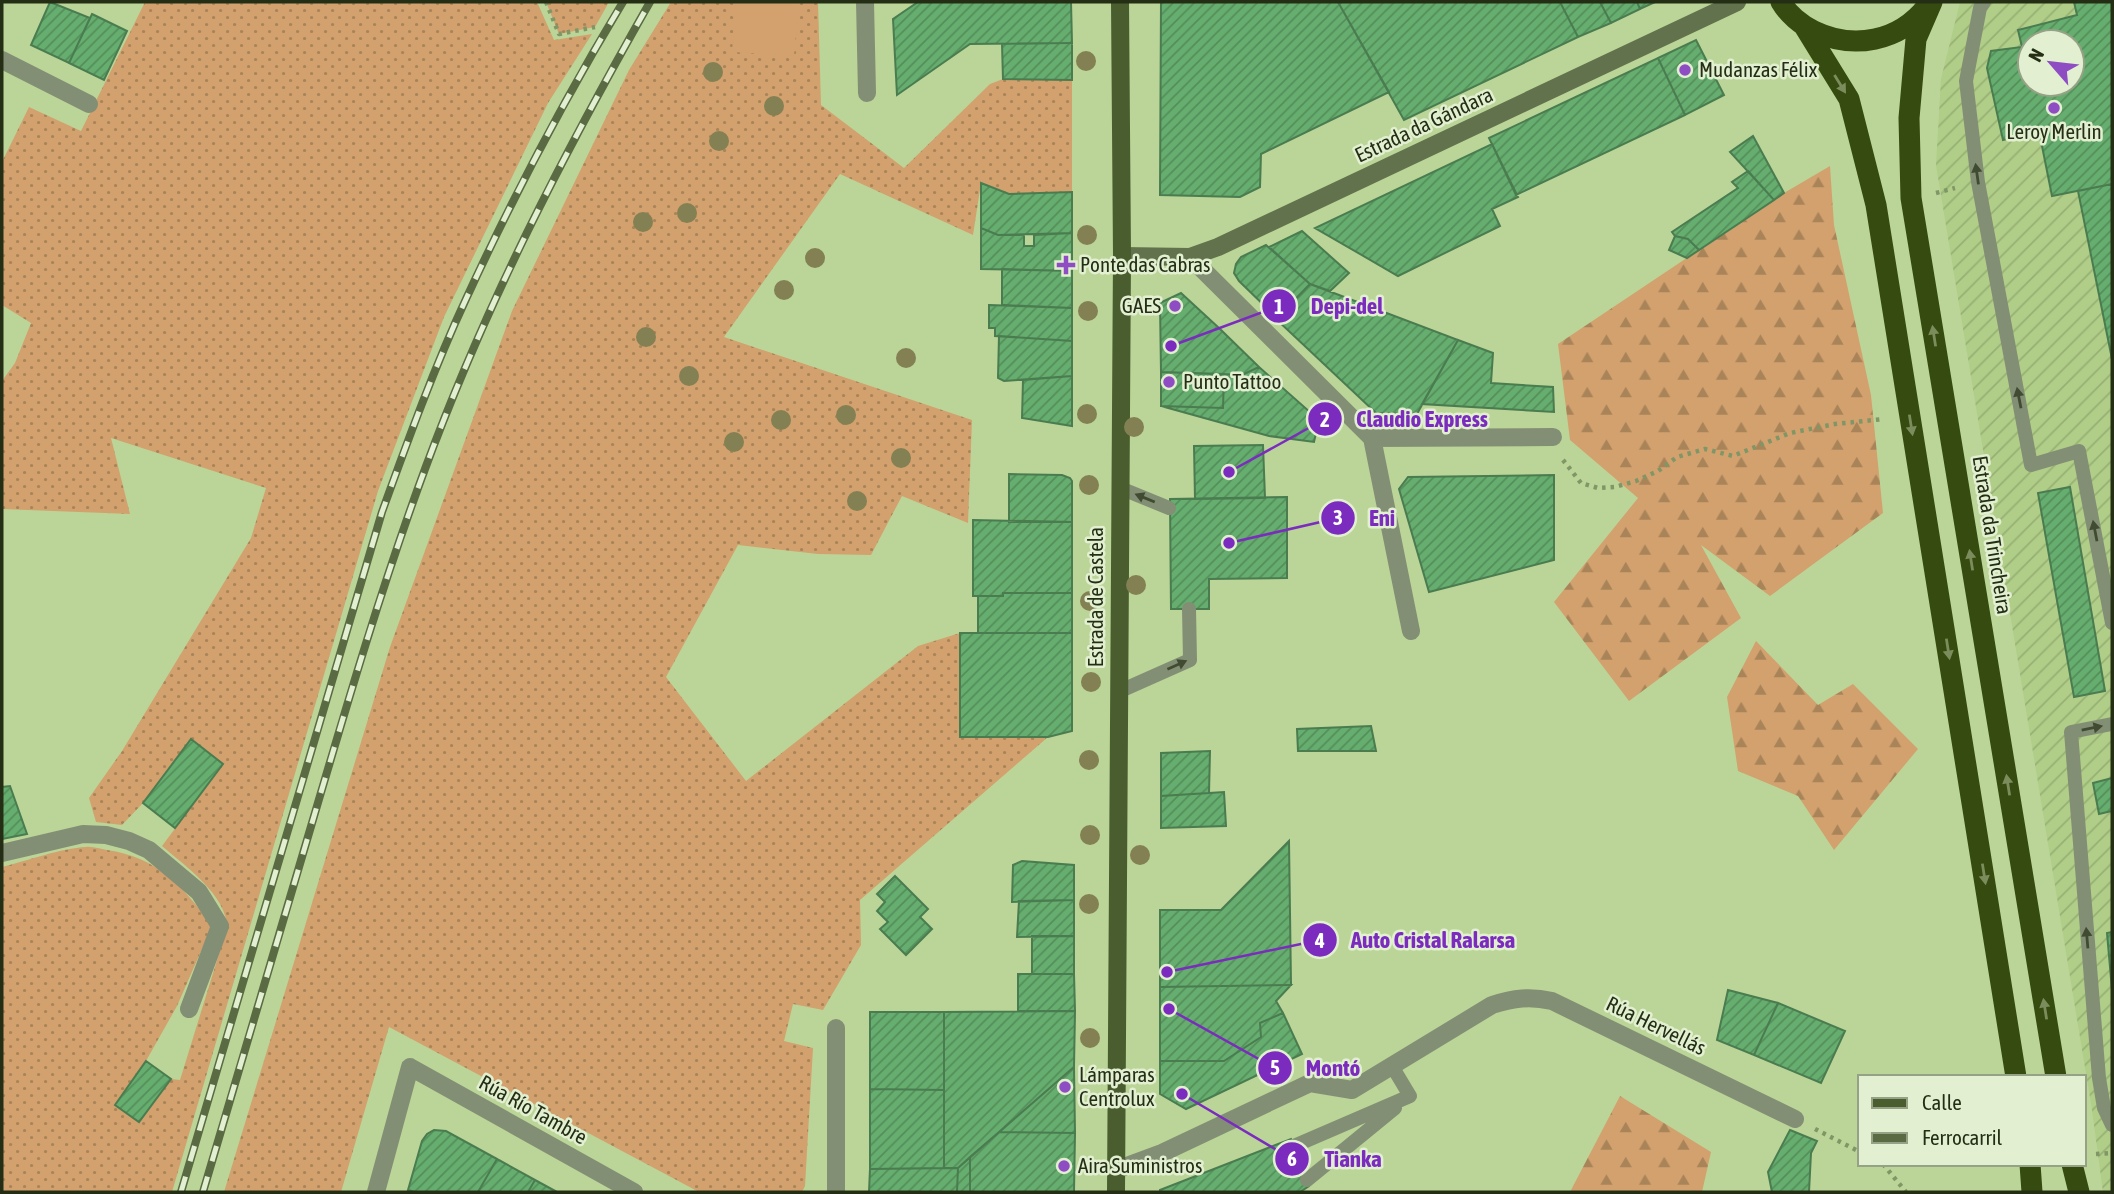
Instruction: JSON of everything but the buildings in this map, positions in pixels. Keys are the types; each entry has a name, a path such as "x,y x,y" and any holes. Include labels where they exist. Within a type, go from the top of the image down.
{"highway":[{"path":"1781,2 1804,26 1849,99 1876,205 2017,1075"},
{"path":"1804,26 1831,39 1861,42 1891,35 1917,19 1931,2"},
{"name":"Estrada da Trincheira","path":"1931,2 1916,39 1909,118 1911,198 2056,1075"},
{"path":"2030,1166 2032,1192"},
{"path":"2072,1166 2079,1192"}],"main road":[{"name":"Estrada de Castela","path":"1116,1192 1122,256 1120,2"}],"street":[{"name":"Estrada da Gándara","path":"1122,256 1190,257 1238,238 1737,2"},
{"path":"867,93 868,4"},
{"path":"2,60 89,104"},
{"path":"1190,257 1372,438 1411,631"},
{"path":"1372,438 1553,437"},
{"path":"2,853 83,834 106,835 149,850 200,892 219,926 189,1009"},
{"name":"Rúa Hervellás","path":"1116,1170 1162,1153 1310,1083 1352,1090 1492,1005 1516,998 1535,997 1552,1001 1795,1119"},
{"path":"836,1028 836,1192"},
{"name":"Rúa Río Tambre","path":"376,1192 410,1067 634,1192"}],"lane":[{"path":"1984,2 1980,8 1966,81 1978,182 2031,465 2079,451 2112,623"},
{"path":"1120,488 1170,508"},
{"path":"1118,692 1190,660 1189,609"},
{"path":"2112,724 2071,732 2099,1078 2104,1108 2112,1125"},
{"path":"1392,1066 1410,1096"},
{"path":"1294,1146 1410,1096"},
{"path":"1307,1180 1410,1096"}],"path":[{"path":"546,2 559,34 595,27"},
{"path":"1935,193 1957,188"},
{"path":"1553,437 1565,465 1581,483 1598,488 1636,481 1658,471 1677,457 1705,449 1733,456 1790,433 1910,416"},
{"path":"1795,1119 1858,1151"},
{"path":"2095,1154 2112,1153"},
{"path":"1885,1166 1906,1192"}],"shaded area":[{"path":"1960,2 2112,2 2112,1192 2103,1192 2092,1110 1936,165 1941,79"}],"green space":[{"path":"145,2 537,2 554,40 592,34 548,103 444,317 378,491 172,1192 2,1192 2,867 76,848 91,847 125,854 141,859 168,876 212,926 177,1006 146,1061 115,1104 140,1122 171,1079 180,1080 227,928 220,904 212,893 193,872 162,846 223,764 190,739 143,803 122,825 96,822 89,798 122,751 251,538 266,488 111,438 130,514 2,509 2,381 15,363 31,323 2,305 2,162 29,107 81,131"},
{"path":"546,2 609,2 595,27 559,34"},
{"path":"671,2 818,2 821,105 904,168 990,84 1003,79 1072,80 1072,192 1009,194 981,183 973,235 840,174 724,337 972,420 968,523 902,496 871,555 818,554 738,545 666,677 746,781 918,646 960,633 960,737 1048,737 860,900 861,945 823,1010 793,1004 784,1041 813,1048 805,1186 802,1192 699,1192 389,1027 341,1192 224,1192 390,647 512,311 629,70"},
{"path":"736,2 799,2 794,56 732,52"},
{"path":"1830,166 1834,225 1871,395 1883,513 1770,596 1701,545 1741,618 1629,701 1554,602 1638,498 1570,440 1558,344 1784,193"},
{"path":"1756,641 1818,705 1853,684 1918,749 1834,850 1798,796 1738,771 1727,697"},
{"path":"1620,1096 1711,1152 1702,1192 1570,1192"}],"railway":[{"path":"181,1192 382,512 412,431 454,325 502,223 560,111 623,2"},
{"path":"203,1192 352,689 425,469 448,408 500,289 557,173 650,2"}],"place":[{"name":"Mudanzas Félix","path":"1685,70"},
{"name":"Leroy Merlin","path":"2054,108"},
{"name":"Ponte das Cabras","path":"1066,265"},
{"name":"GAES","path":"1175,306"},
{"name":"Depi-del","path":"1171,346"},
{"name":"Punto Tattoo","path":"1169,382"},
{"name":"Claudio Express","path":"1229,472"},
{"name":"Eni","path":"1229,543"},
{"name":"Auto Cristal Ralarsa","path":"1167,972"},
{"name":"Montó","path":"1169,1009"},
{"name":"Lámparas Centrolux","path":"1065,1087"},
{"name":"Tianka","path":"1182,1094"},
{"name":"Aira Suministros","path":"1064,1166"}]}
